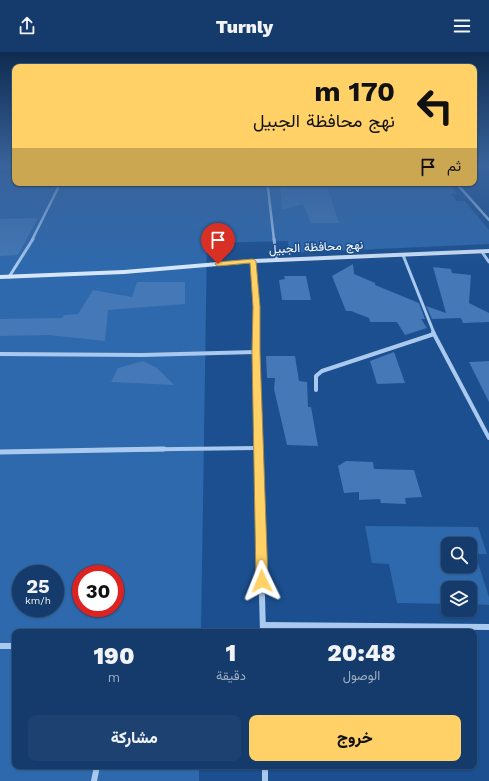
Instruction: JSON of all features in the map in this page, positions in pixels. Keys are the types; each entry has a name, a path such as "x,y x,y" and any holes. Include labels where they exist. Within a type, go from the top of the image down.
{"street":[{"path":"9,276 35,236 53,199"},
{"path":"269,199 276,260"},
{"path":"470,199 489,220"},
{"name":"نهج محافظة الجبيل","path":"0,277 124,272 253,261 489,251"},
{"path":"482,252 489,262"},
{"path":"404,255 434,334 489,438"},
{"path":"253,261 256,307 263,629"},
{"path":"316,390 316,376 322,370 434,334"},
{"path":"0,354 142,355 256,352"},
{"path":"0,452 258,448"},
{"path":"263,625 489,627"},
{"path":"0,646 12,646"},
{"path":"94,781 96,769"},
{"path":"265,769 265,781"}],"shaded area":[{"path":"0,199 455,199 457,201 465,201 489,230 489,244 289,253 288,241 207,243 201,629 12,629 12,769 199,769 199,781 0,781"},
{"path":"365,526 478,527 487,554 477,554 477,537 441,537 441,573 477,573 477,560 489,597 489,605 477,604 477,581 441,581 441,604 397,603 389,564 372,563"}],"building":[{"path":"281,199 331,199 339,223 311,223 303,204 282,210"},
{"path":"38,218 18,255 0,256 0,219"},
{"path":"353,264 354,274 375,283 375,285 419,303 425,319 421,319 427,328 405,335 397,322 370,322 369,318 351,311 346,311 332,276"},
{"path":"433,267 451,269 452,273 471,275 469,303 489,313 489,322 463,323 461,318 432,319 426,306 446,313"},
{"path":"284,276 306,276 311,300 282,300 279,280 285,279"},
{"path":"137,282 185,282 185,304 108,310 105,341 49,335 0,336 0,319 62,318 64,315 78,314 93,290 132,297"},
{"path":"394,352 405,383 377,384 370,361"},
{"path":"266,356 295,356 299,381 307,382 308,407 311,407 318,446 287,445 274,389 275,378 267,378"},
{"path":"143,361 157,368 174,385 111,382 118,368"},
{"path":"489,361 489,402 469,362"},
{"path":"346,461 373,462 374,469 414,470 422,497 405,498 406,504 381,503 380,499 359,500 359,492 344,493 338,466"}],"route":[{"path":"218,264 253,261 256,307 262,581"}]}
